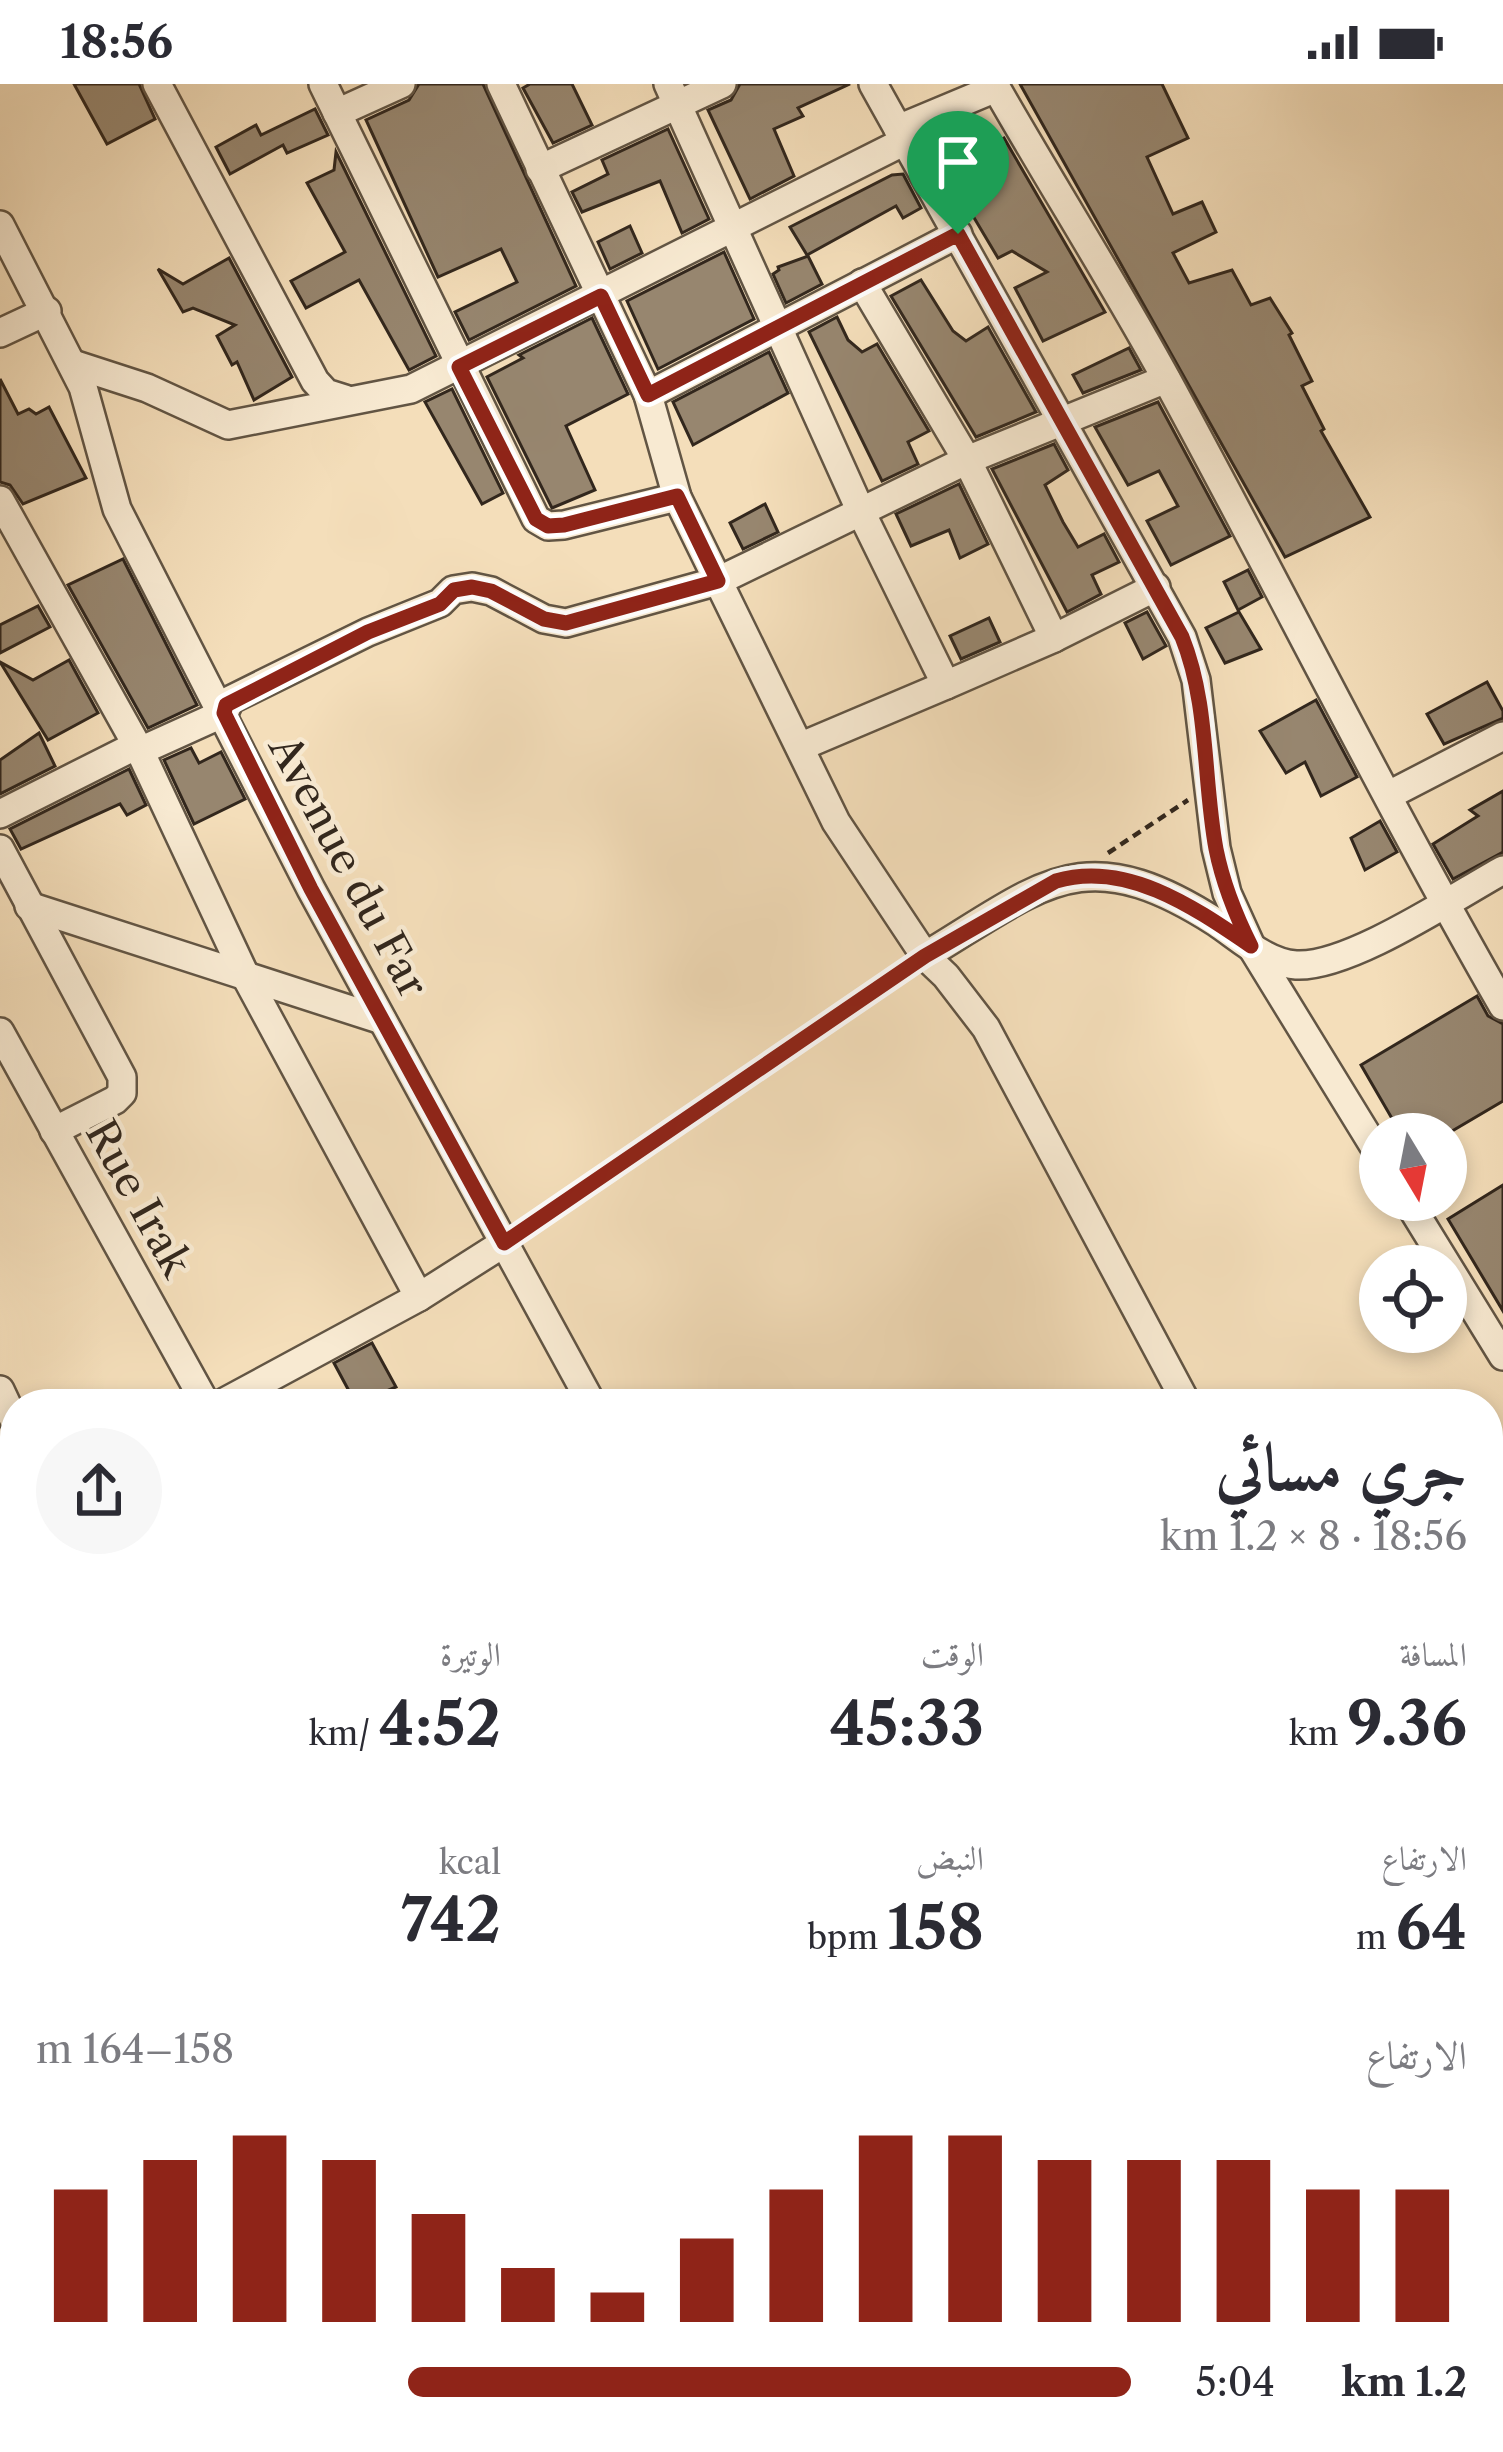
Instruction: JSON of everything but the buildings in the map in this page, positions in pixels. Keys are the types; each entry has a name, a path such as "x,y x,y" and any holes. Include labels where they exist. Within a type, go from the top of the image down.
{"street":[{"path":"157,84 315,381 326,393 345,399"},
{"path":"323,84 536,519 548,526 564,525 677,496"},
{"path":"337,113 401,84"},
{"path":"501,84 648,395 677,496 836,822 925,956 986,1028 1178,1389"},
{"path":"540,169 673,94 722,84"},
{"path":"873,84 1182,637 1196,680 1216,848 1227,893 1251,946 1359,1122"},
{"path":"73,364 147,388 228,425 411,388 736,228 995,86 1166,379 1390,795 1442,903 1502,1004"},
{"path":"673,94 862,514 946,685"},
{"name":"Avenue du Far","path":"0,225 83,387 116,509 224,713 261,794 584,1389"},
{"path":"648,395 958,234"},
{"path":"862,283 968,460 1054,638"},
{"path":"0,334 46,311"},
{"path":"0,814 129,749 140,752 224,713 230,700 368,632 440,604 454,590 491,591 544,619 566,623 718,581 968,460 1166,379"},
{"path":"0,500 140,752 244,975 418,1297"},
{"path":"802,746 1054,638 1156,587"},
{"path":"1390,795 1503,736"},
{"path":"0,849 124,1086 115,1100 54,1132"},
{"path":"925,956 1038,888 1074,876 1127,880 1154,889 1291,965 1330,960 1503,870"},
{"path":"29,907 382,1019"},
{"name":"Rue Irak","path":"0,1032 198,1389"},
{"path":"1420,1221 1503,1357"},
{"path":"248,1389 418,1297 504,1243"}],"path":[{"path":"1074,876 1208,787"},
{"path":"504,1243 925,956"}],"route":[{"path":"958,234 1182,637 1196,680 1216,848 1227,893 1251,946 1183,902 1127,880 1074,876 1038,888 925,956 504,1243 261,794 224,713 226,705 368,632 440,604 454,590 491,591 544,619 566,623 718,581 677,496 564,525 548,526 536,519 459,367 601,296 648,395 958,234"}]}
